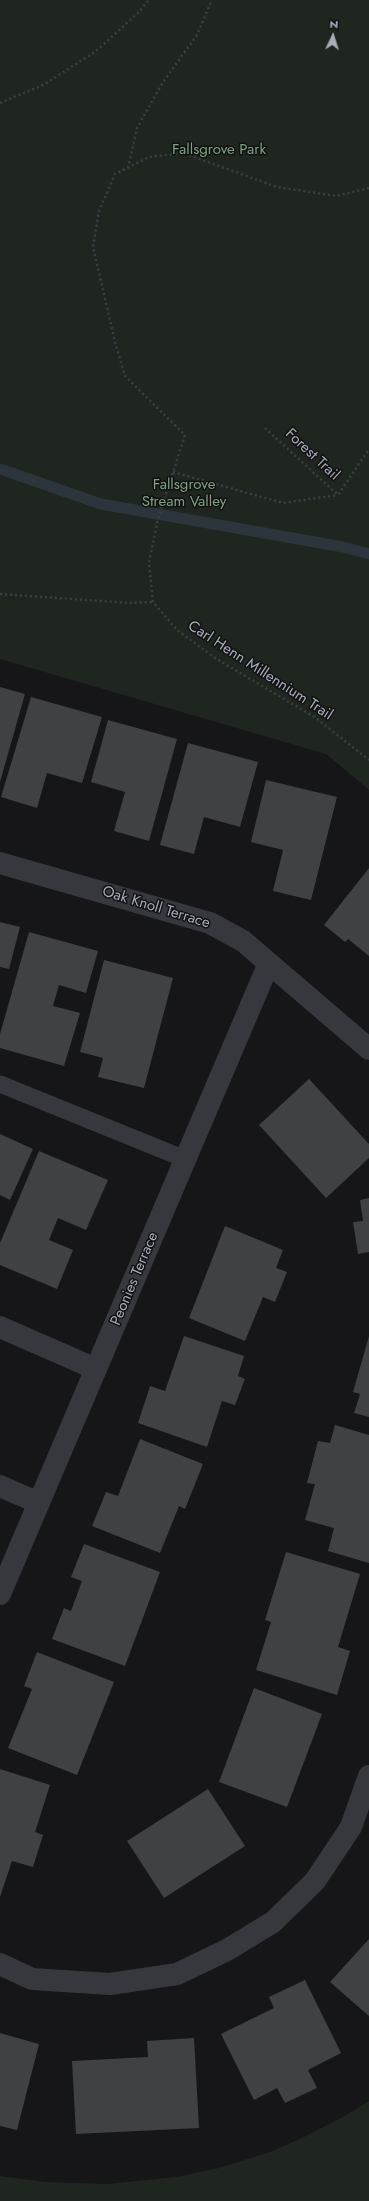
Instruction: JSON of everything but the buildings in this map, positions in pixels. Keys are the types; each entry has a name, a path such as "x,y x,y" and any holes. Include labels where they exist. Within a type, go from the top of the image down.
{"street":[{"name":"Oak Knoll Terrace","path":"0,863 210,923 243,941 369,1049"},
{"name":"Peonies Terrace","path":"0,1594 269,963"},
{"path":"0,1327 96,1369"},
{"path":"0,1486 39,1503"},
{"path":"0,1964 32,1979 110,1984 177,1974 227,1950 273,1922 315,1881 351,1827 369,1776"}],"lane":[{"path":"0,1084 186,1159"}],"path":[{"path":"0,103 43,85 95,52 140,12 149,0"},
{"path":"128,168 137,128 163,82 197,35 212,0"},
{"path":"0,594 130,603 153,602 149,564 158,519 185,434 125,376 115,342 93,247 99,211 115,174 149,157 183,153 277,187 336,196 369,188"},
{"name":"Forest Trail","path":"265,428 338,494 369,449"},
{"path":"173,472 283,503 338,494"},
{"name":"Carl Henn Millennium Trail","path":"153,602 177,630 215,658 316,718 369,760"}],"green space":[{"path":"0,0 369,0 369,790 326,754 0,659"},
{"path":"369,2101 369,2201 0,2201 0,2176 45,2182 107,2184 176,2177 219,2168 270,2152 302,2138 341,2118"}],"waterway":[{"path":"0,469 101,504 343,547 369,554"}],"park label":[{"name":"Fallsgrove Park","path":"219,150"},
{"name":"Fallsgrove Stream Valley","path":"184,494"}]}
